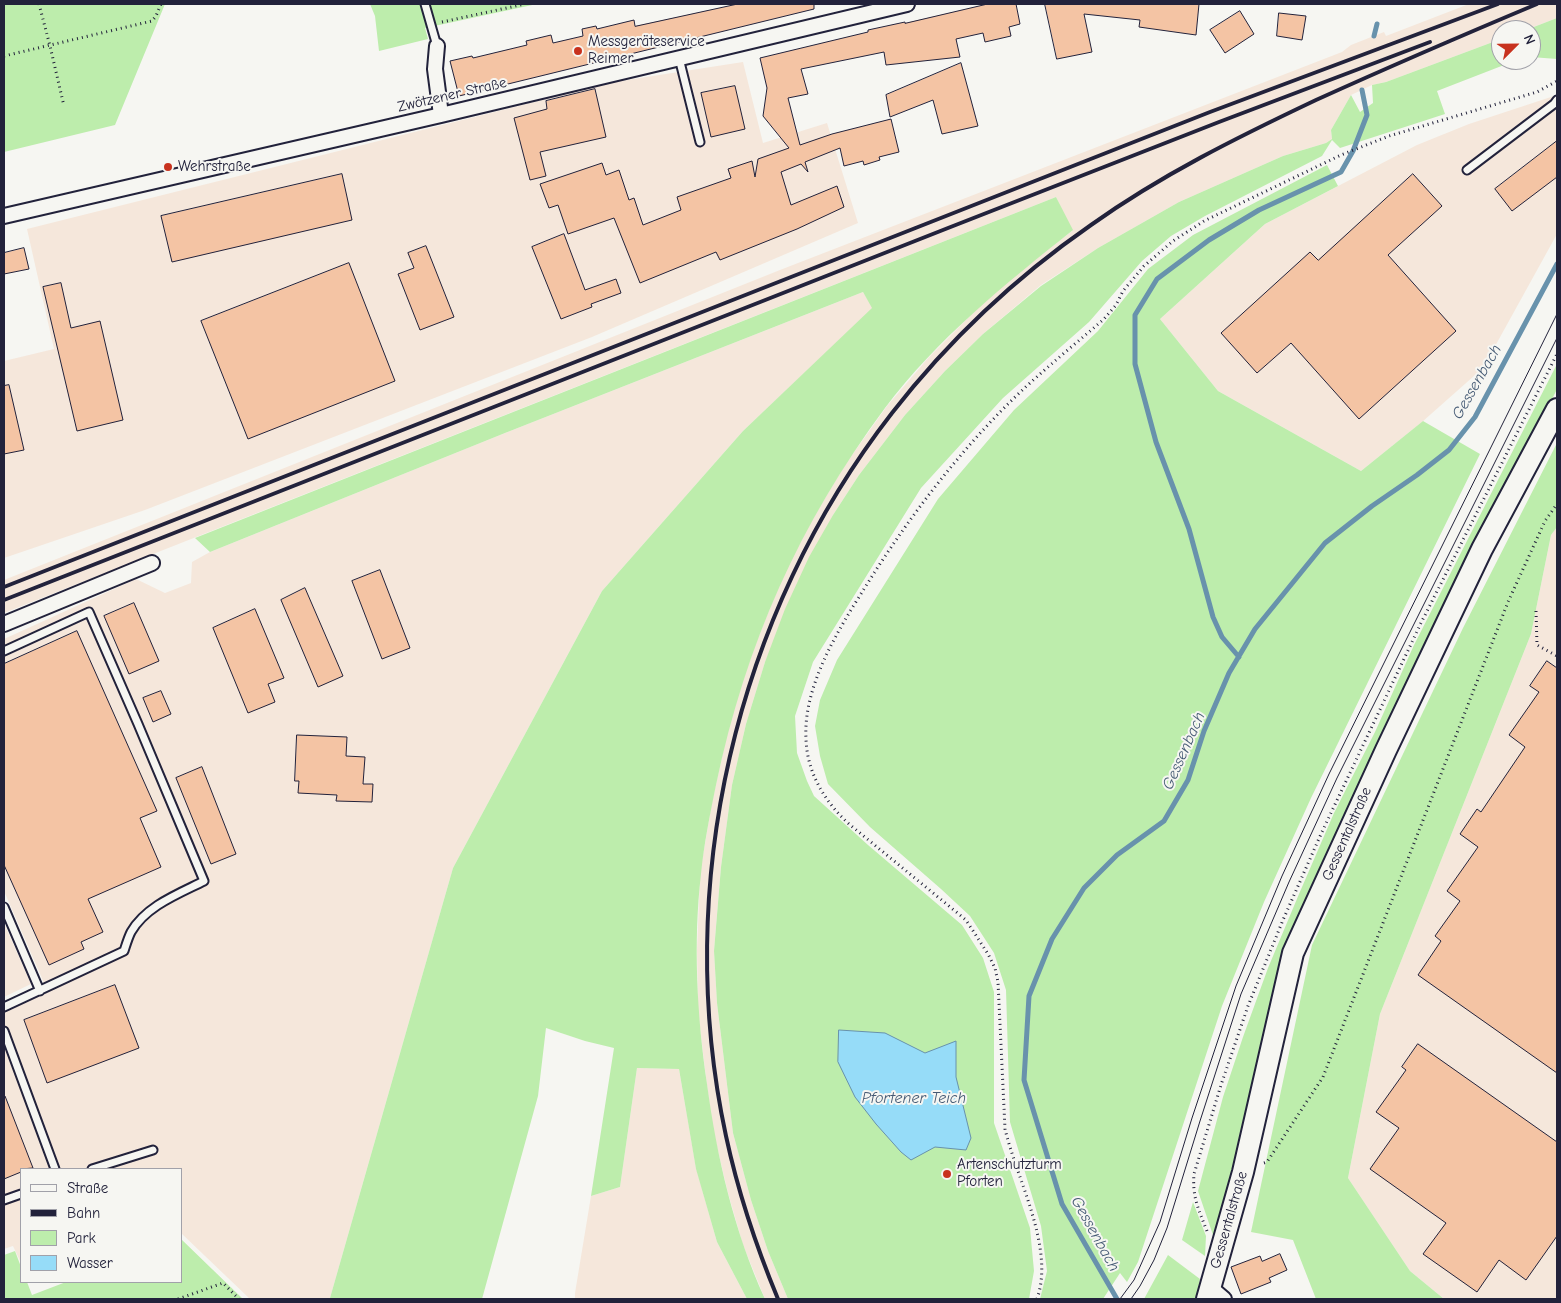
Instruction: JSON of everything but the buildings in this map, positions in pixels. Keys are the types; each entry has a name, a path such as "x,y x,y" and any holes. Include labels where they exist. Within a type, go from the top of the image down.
{"main road":[{"name":"Gessentalstraße","path":"1214,1295 1293,953 1386,750 1482,549 1557,409"}],"street":[{"name":"Zwötzener Straße","path":"4,216 441,115 907,4"},
{"path":"437,46 435,69 441,115"},
{"path":"4,624 152,563"}],"lane":[{"path":"425,4 437,46"},
{"path":"679,58 700,142"},
{"path":"1467,170 1557,100"},
{"path":"4,651 89,612 204,881 157,906 142,918 131,932 124,951 4,1007"},
{"path":"4,907 40,991"},
{"path":"4,1031 56,1168"},
{"path":"95,1168 153,1150"},
{"path":"4,1200 20,1194"}],"path":[{"path":"39,4 64,106"},
{"path":"4,56 152,21 161,4"},
{"path":"431,25 525,4"},
{"path":"1037,1299 1040,1291 1042,1271 1036,1227 1005,1129 998,982 995,968 966,920 849,824 838,814 820,789 808,756 806,720 810,698 826,658 842,626 884,557 930,493 976,437 1009,403 1104,319 1116,305 1122,291 1133,278 1173,241 1204,221 1341,155 1389,136 1537,92 1557,81"},
{"path":"1242,1172 1267,1162 1322,1077 1508,602 1545,521 1557,504"},
{"path":"1536,611 1537,645 1556,656"},
{"path":"178,1299 223,1283 239,1299"}],"shaded area":[{"path":"1469,4 1557,4 1557,18 1541,24 1541,20 1491,20 1491,43 1386,82 1372,85 1351,95 1331,130 1332,139 1326,143 1283,156 1179,202 1098,248 1041,285 983,334 945,371 905,415 859,475 833,515 765,662 746,724 732,785 721,867 714,951 717,1003 733,1133 751,1200 768,1251 788,1299 765,1299 743,1245 713,1130 698,1010 697,950 700,874 711,807 725,743 739,691 785,571 813,518 845,465 887,406 929,357 1011,278 1072,231 1056,197 4,613 4,580 780,270 1342,52 1351,45 1384,32 1386,36"},
{"path":"743,62 763,143 827,123 858,223 592,337 145,510 4,558 4,361 54,349 27,229 614,82"},
{"path":"1557,95 1557,234 1483,368 1422,422 1361,471 1218,391 1160,319 1265,224 1417,145 1469,124"},
{"path":"863,292 873,308 743,431 602,591 453,868 330,1298 250,1299 182,1234 182,1168 20,1168 20,1261 13,1246 4,1249 4,1001 44,983 4,891 4,639 136,579 165,593 191,583 192,562 210,552"},
{"path":"1557,527 1557,1299 1444,1299 1410,1271 1348,1178 1380,1014 1531,634 1551,535"},
{"path":"4,923 31,984 4,997"},
{"path":"637,1068 679,1069 696,1168 717,1242 747,1299 575,1299 591,1196 620,1187"}],"green space":[{"path":"4,4 165,4 115,125 4,152"},
{"path":"370,4 537,4 425,28 428,39 379,51 375,16"},
{"path":"1557,18 1557,59 1541,58 1541,24"},
{"path":"1491,43 1491,70 1437,91 1445,114 1340,148 1332,140 1322,156 1205,216 1171,236 1142,261 1089,322 1003,398 921,488 813,662 795,716 797,753 814,796 962,925 983,958 994,992 994,1123 1030,1228 1034,1271 1029,1299 788,1299 768,1251 751,1200 733,1133 717,1003 714,951 721,867 732,785 746,724 765,662 785,609 809,557 859,475 905,415 945,371 983,334 1041,286 1098,248 1179,202 1283,156 1326,143 1332,139 1331,130 1351,95 1360,112 1373,103 1372,85 1386,82"},
{"path":"1327,165 1338,186 1265,224 1160,319 1218,391 1361,471 1423,421 1480,454 1311,798 1264,902 1222,1006 1138,1262 1127,1282 1120,1273 1103,1299 1040,1299 1047,1271 1041,1226 1010,1122 1006,990 994,953 970,916 870,827 828,784 820,756 815,726 820,700 837,660 938,499 1014,410 1098,331 1148,269 1193,235"},
{"path":"1056,197 1073,230 973,313 927,359 885,408 854,452 827,496 802,541 760,634 728,733 705,840 697,926 697,979 707,1084 716,1139 736,1221 744,1247 765,1299 747,1299 717,1242 696,1169 679,1069 637,1068 620,1187 591,1196 614,1048 546,1028 538,1096 482,1299 327,1299 330,1298 453,868 602,591 743,431 872,308 863,292 210,552 195,538"},
{"path":"1557,364 1557,389 1325,866 1251,1105 1215,1241 1198,1191 1223,1097 1268,968 1334,813 1375,732 1414,645"},
{"path":"1557,443 1557,527 1551,535 1531,634 1380,1014 1348,1178 1410,1271 1444,1299 1316,1299 1293,1240 1251,1232 1312,945 1463,628"},
{"path":"1193,1202 1206,1236 1205,1256 1182,1240"},
{"path":"182,1240 243,1299 4,1299 4,1255 15,1251 20,1264 20,1283 27,1283 32,1295 63,1283 182,1283"},
{"path":"1168,1255 1200,1279 1196,1299 1144,1299"}],"water":[{"name":"Pfortener Teich","path":"839,1030 885,1033 925,1053 956,1041 956,1077 971,1138 966,1150 935,1147 911,1160 901,1152 855,1097 838,1062"}],"waterway":[{"path":"1374,36 1377,24"},
{"path":"1239,657 1222,637 1213,617 1189,529 1156,442 1135,364 1135,315 1157,279 1209,240 1259,210 1341,172 1353,151 1367,115 1362,90"},
{"name":"Gessenbach","path":"1117,1299 1062,1204 1024,1080 1029,996 1052,939 1084,888 1117,855 1164,821 1188,780 1204,731 1229,673 1255,629 1325,543 1449,450 1475,417 1557,264"}],"tram line":[{"path":"1120,1299 1134,1280 1160,1222 1236,986 1282,876 1329,774 1557,314"},
{"path":"1131,1299 1154,1260 1167,1228 1241,994 1289,882 1337,778 1557,338"}],"railway":[{"path":"4,587 1210,112 1498,4"},
{"path":"778,1299 755,1239 736,1178 726,1136 711,1041 707,946 713,851 730,756 756,665 792,576 838,492 892,413 936,361 1010,288 1091,225 1172,173 1258,128 1371,75 1537,4"},
{"path":"4,600 948,228 1430,42"}],"place":[{"name":"Messgeräteservice Reimer","path":"578,51"},
{"name":"Wehrstraße","path":"168,167"},
{"name":"Artenschutzturm Pforten","path":"947,1174"}]}
